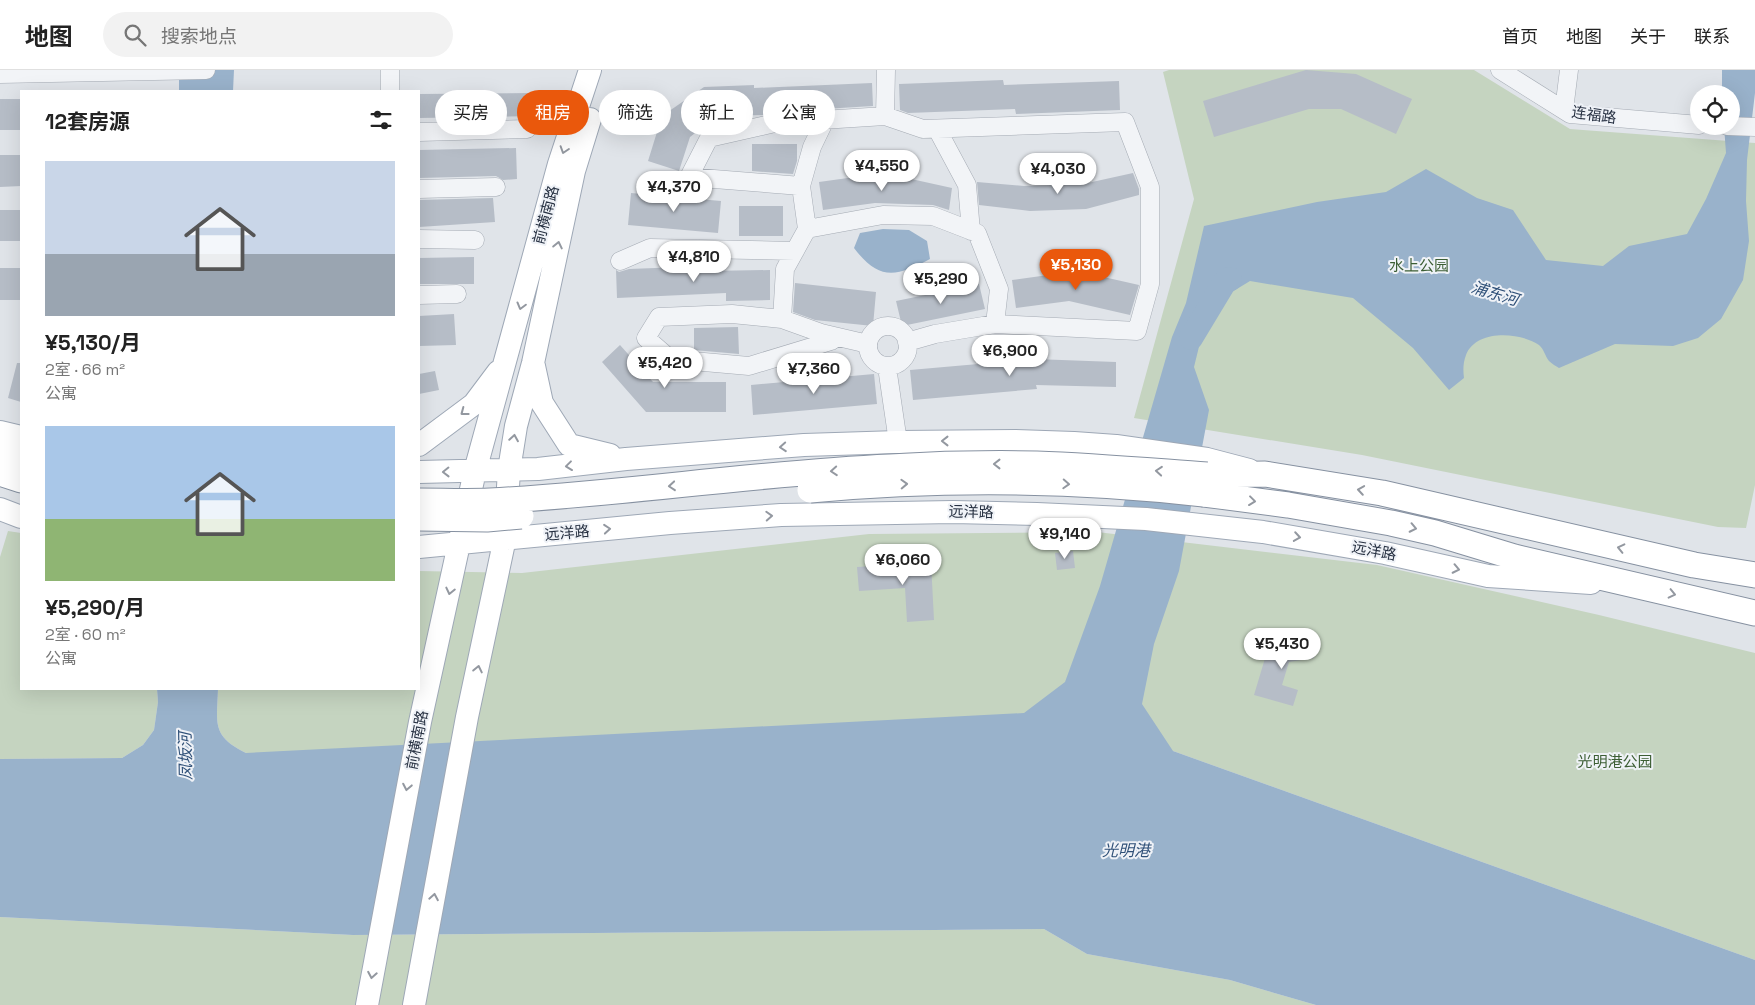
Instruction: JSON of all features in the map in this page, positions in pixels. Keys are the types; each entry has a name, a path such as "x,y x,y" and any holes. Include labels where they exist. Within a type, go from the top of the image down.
{"highway":[{"path":"0,453 20,460"},
{"path":"420,501 488,501 556,497 839,471 955,465 1045,464 1206,476"},
{"path":"0,473 20,480"},
{"name":"远洋路","path":"1206,476 1264,474 1382,493 1694,565 1755,573"},
{"name":"远洋路","path":"1206,476 1288,505 1391,523 1435,533 1514,556 1755,614"},
{"path":"420,518 522,516 832,489 962,482 1036,482 1108,486 1206,476"}],"main road":[{"name":"前横南路","path":"367,1005 420,722 475,471 559,164 590,70"},
{"name":"前横南路","path":"414,1005 467,717 505,538 508,470 516,426 533,363 574,171 606,70"},
{"name":"前横南路","path":"420,445 474,404 506,361"},
{"name":"前横南路","path":"533,363 542,403 569,445 626,459"},
{"path":"0,432 20,437"},
{"name":"远洋路","path":"420,472 538,469 626,459 804,445 1025,441 1074,442 1116,446 1206,476"},
{"name":"远洋路","path":"420,547 736,518 827,513 953,512 1105,516 1263,532 1334,544 1488,576 1640,586"}],"street":[{"path":"0,74 206,70"},
{"path":"390,70 390,90"},
{"path":"885,116 886,70"},
{"name":"连福路","path":"1500,70 1570,114 1690,125"},
{"path":"1564,110 1569,70"},
{"path":"835,119 885,116 923,129 1125,122 1150,187 1150,284 1137,332 995,324 935,334 908,342"},
{"path":"763,126 709,138 689,177 801,186"},
{"path":"1740,127 1755,128"},
{"path":"420,132 517,129"},
{"path":"937,129 967,185 971,231"},
{"path":"782,319 785,269 807,229 801,186 812,148 818,135"},
{"path":"420,189 496,187"},
{"path":"807,229 892,215 934,216 977,233 999,289 995,324"},
{"path":"420,239 475,240"},
{"path":"620,261 650,248 795,251"},
{"path":"420,294 457,294"},
{"path":"837,337 831,341 749,366 670,359 646,338 659,317 732,314 782,319 837,337 868,344"},
{"path":"883,327 896,328 905,336 908,342 903,360 893,366 880,365 870,357 868,344 873,333 883,327"},
{"path":"886,366 898,442"}],"green space":[{"name":"水上公园","path":"1169,70 1474,70 1570,129 1755,143 1755,485 1746,528 1718,527 1362,455 1134,418 1194,199 1163,72"},
{"path":"8,531 20,533 20,690 157,690 158,702 154,730 143,745 122,758 0,759 0,557"},
{"name":"光明港公园","path":"1097,532 1377,565 1599,615 1755,653 1755,960 1173,751 246,753 227,741 218,727 218,690 420,690 420,571 522,573 869,534"},
{"path":"0,917 353,935 1044,929 1087,954 1230,980 1316,1005 0,1005"}],"water":[{"path":"179,70 234,70 233,90 179,90"},
{"name":"光明港","path":"1722,70 1755,70 1755,93 1747,160 1746,201 1749,241 1743,280 1721,319 1698,338 1673,346 1615,344 1559,368 1549,361 1539,345 1531,341 1521,337 1499,335 1488,337 1471,347 1464,361 1464,378 1449,390 1413,348 1353,298 1250,281 1209,306 1194,367 1209,410 1179,571 1154,644 1142,704 1173,751 1755,960 1755,1005 1316,1005 1230,980 1087,954 1044,929 353,935 0,917 0,759 122,758 143,745 154,730 158,702 157,690 218,690 217,720 221,734 227,741 246,753 1024,713 1065,682 1100,586 1172,337 1186,303 1204,226 1317,202 1386,192 1426,169 1477,198 1513,210 1546,260 1603,266 1629,246 1687,234 1706,199 1726,153 1725,135 1740,135 1740,85 1722,85"},
{"path":"883,229 909,230 927,241 930,259 907,270 898,272 880,271 872,266 854,248 860,233"}],"building":[{"path":"1306,70 1356,74 1412,99 1396,134 1341,109 1309,109 1214,137 1203,101"},
{"path":"1003,80 1004,85 1119,81 1120,110 1016,114 1015,109 908,113 900,110 899,84"},
{"path":"872,83 873,106 835,108 835,90 763,90 763,115 753,115 753,90 700,90 704,87 754,85 754,88"},
{"path":"507,93 517,93 517,116 507,116"},
{"path":"420,94 435,94 435,118 420,118"},
{"path":"0,99 20,99 20,130 0,130"},
{"path":"681,103 681,135 693,135 690,137 679,171 648,161 656,135 671,135 671,110"},
{"path":"752,144 797,144 797,161 793,174 752,171"},
{"path":"516,148 517,179 503,180 496,176 420,178 420,150"},
{"path":"0,155 20,155 20,186 0,187"},
{"path":"884,173 952,188 949,210 933,205 875,203 823,210 819,182"},
{"path":"1133,173 1139,189 1139,195 1086,209 1030,211 979,205 977,182 1024,186 1083,184"},
{"path":"631,193 721,201 718,233 628,225"},
{"path":"493,198 495,222 420,227 420,200"},
{"path":"739,206 783,206 783,236 739,236"},
{"path":"0,210 20,210 20,241 0,241"},
{"path":"474,257 474,284 420,284 420,258"},
{"path":"707,266 708,271 770,270 770,300 726,301 726,293 617,298 616,270 619,272 629,269"},
{"path":"0,268 20,268 20,300 0,300"},
{"path":"1077,271 1139,285 1130,315 1069,301 1016,308 1012,280"},
{"path":"795,283 876,292 873,326 815,320 793,312"},
{"path":"979,284 985,309 902,326 896,301"},
{"path":"454,314 456,345 420,346 420,316"},
{"path":"738,327 739,354 694,350 694,328"},
{"path":"620,345 653,382 726,382 726,412 646,412 602,362"},
{"path":"1034,359 1116,362 1116,387 1036,385 1037,389 913,400 910,370"},
{"path":"17,363 20,363 20,402 8,398"},
{"path":"435,371 439,390 420,394 420,374"},
{"path":"874,374 877,404 753,415 751,385"},
{"path":"1073,551 1075,568 1057,570 1055,553"},
{"path":"931,562 934,620 907,622 905,588 859,591 857,567"},
{"path":"1311,638 1314,658 1289,662 1282,685 1298,690 1293,706 1254,695 1269,645"}],"waterway":[{"name":"浦东河","path":"1191,338 1226,280 1230,279"}],"water label":[{"name":"凤坂河","path":"185,756"}]}
